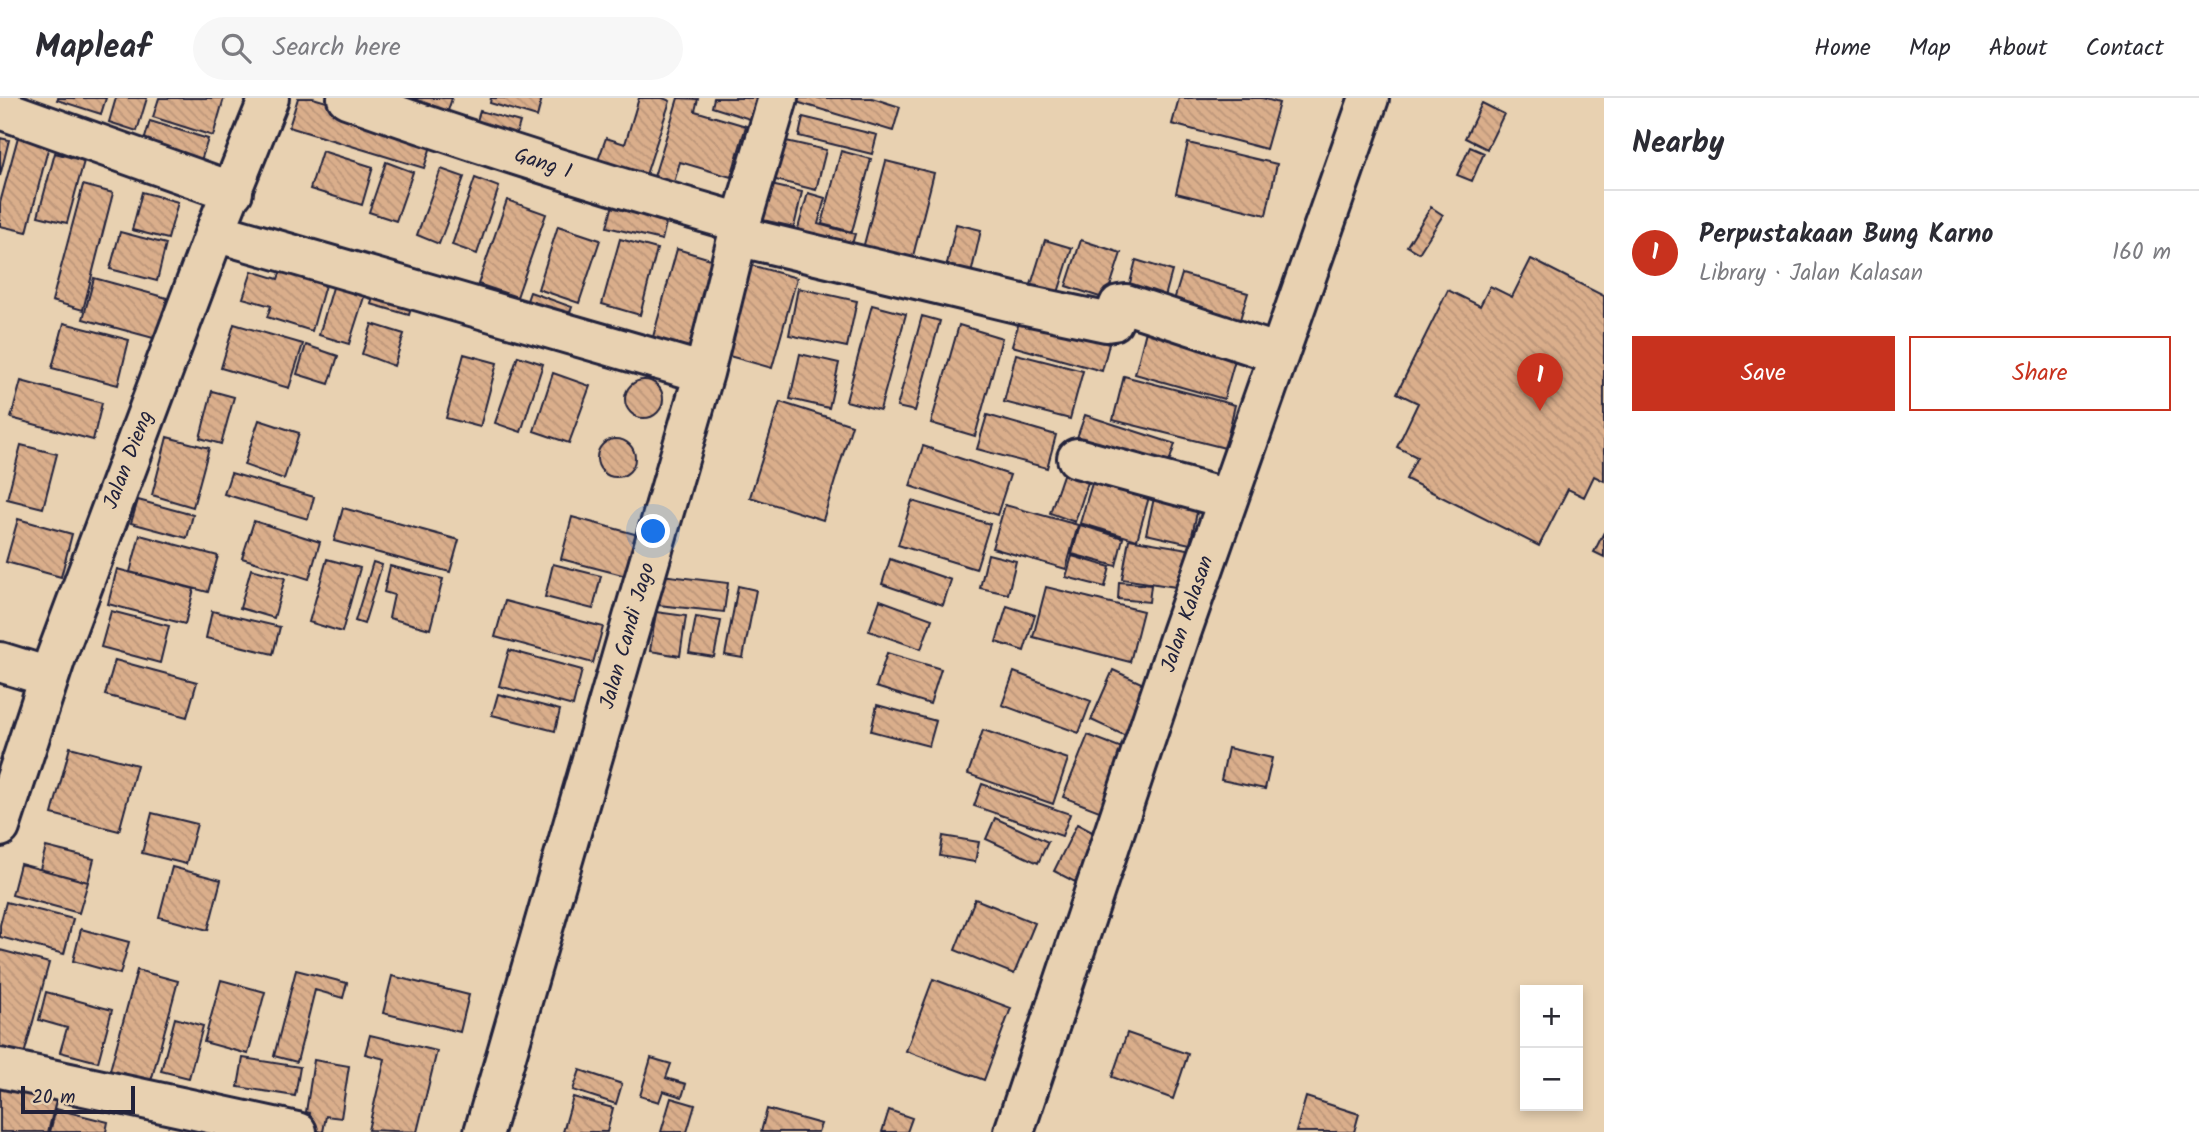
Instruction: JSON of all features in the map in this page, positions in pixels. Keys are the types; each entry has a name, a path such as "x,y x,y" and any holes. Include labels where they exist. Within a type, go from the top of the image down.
{"street":[{"name":"Jalan Dieng","path":"0,827 49,677 215,232 269,98"},
{"name":"Gang 1","path":"347,98 739,230 1021,304 1106,322 1113,321 1119,305 1126,304 1279,354"},
{"name":"Jalan Candi Jago","path":"484,1132 704,373 739,230 778,98"},
{"name":"Jalan Kalasan","path":"1014,1132 1181,633 1369,98"},
{"path":"0,109 233,191"},
{"path":"215,232 704,373"},
{"path":"1077,458 1228,499"},
{"path":"0,662 49,677"},
{"path":"0,1068 297,1132"}],"building":[{"path":"106,98 101,114 57,100"},
{"path":"116,98 147,98 137,131 109,122"},
{"path":"159,98 224,98 213,136 153,117"},
{"path":"298,98 313,98 435,134 424,168 289,127"},
{"path":"354,98 452,98 443,127"},
{"path":"491,98 542,98 537,117 490,103"},
{"path":"639,98 663,98 670,101 643,184 595,169 606,138 625,144"},
{"path":"678,98 698,99 695,111 746,126 731,177 680,162 673,186 653,180"},
{"path":"714,98 759,98 753,120 712,107"},
{"path":"783,98 872,98 900,107 893,131"},
{"path":"1179,98 1262,98 1279,103 1266,149 1172,124"},
{"path":"1482,103 1504,114 1487,149 1465,138"},
{"path":"480,111 520,122 513,146 473,134"},
{"path":"803,117 877,135 872,154 799,136"},
{"path":"150,121 208,139 197,173 140,155"},
{"path":"18,137 49,145 27,232 0,226 0,203"},
{"path":"0,138 9,140 0,176"},
{"path":"773,138 826,150 816,190 764,177"},
{"path":"1188,143 1277,164 1266,215 1176,193"},
{"path":"1470,147 1484,153 1472,181 1457,175"},
{"path":"322,151 373,167 362,205 310,189"},
{"path":"841,151 871,159 852,232 822,224"},
{"path":"55,153 84,161 67,223 38,216"},
{"path":"886,161 934,173 910,268 861,256"},
{"path":"386,162 413,172 396,221 369,212"},
{"path":"441,169 464,177 439,244 417,235"},
{"path":"475,178 499,187 477,254 452,245"},
{"path":"762,183 802,192 794,227 754,218"},
{"path":"83,185 113,193 83,310 52,301"},
{"path":"142,192 178,202 168,239 132,230"},
{"path":"616,193 670,206 662,240 607,227"},
{"path":"808,193 825,198 818,224 855,234 847,261 793,246"},
{"path":"507,200 546,214 517,297 478,284"},
{"path":"1431,207 1443,215 1419,253 1407,246"},
{"path":"956,224 981,230 969,283 944,277"},
{"path":"558,226 600,240 579,303 538,289"},
{"path":"120,232 166,244 157,281 110,269"},
{"path":"620,239 657,249 640,315 602,304"},
{"path":"1045,240 1072,248 1057,296 1030,288"},
{"path":"1081,240 1121,253 1106,299 1066,286"},
{"path":"677,249 714,260 686,359 650,348"},
{"path":"1531,259 1604,296 1604,481 1594,476 1584,497 1568,489 1539,546 1406,479 1417,457 1397,447 1418,403 1397,393 1448,290 1480,306 1490,286 1512,297"},
{"path":"1136,260 1172,271 1162,308 1126,298"},
{"path":"740,262 797,278 772,368 715,352"},
{"path":"283,264 327,278 312,331 267,317 271,306 243,298 252,271 278,279"},
{"path":"1182,274 1248,293 1238,326 1172,307"},
{"path":"94,278 167,298 157,339 83,319"},
{"path":"334,284 365,294 349,344 319,335"},
{"path":"798,288 857,301 847,347 789,335"},
{"path":"530,292 572,307 565,326 523,312"},
{"path":"374,294 414,298 409,315 371,304"},
{"path":"872,305 906,314 880,410 846,401"},
{"path":"922,316 940,321 915,411 897,407"},
{"path":"1020,319 1109,344 1102,371 1012,346"},
{"path":"64,323 129,340 118,385 52,368"},
{"path":"234,324 303,344 289,388 221,368"},
{"path":"372,324 404,334 394,366 362,354"},
{"path":"959,325 1002,338 975,436 931,423"},
{"path":"1146,331 1236,356 1224,399 1135,374"},
{"path":"306,345 338,356 329,384 297,374"},
{"path":"464,354 497,363 480,427 446,418"},
{"path":"800,354 839,363 829,408 790,399"},
{"path":"1016,354 1083,371 1070,419 1004,402"},
{"path":"518,356 543,364 521,432 495,423"},
{"path":"553,373 590,386 569,443 534,431"},
{"path":"1124,376 1235,405 1225,448 1113,420"},
{"path":"644,380 657,386 663,399 657,412 644,418 631,412 625,399 631,386"},
{"path":"21,381 102,403 93,440 11,418"},
{"path":"212,391 234,397 221,444 200,438"},
{"path":"780,402 852,425 823,520 750,497"},
{"path":"987,415 1056,435 1047,468 977,449"},
{"path":"1085,415 1175,444 1164,478 1073,449"},
{"path":"259,420 299,433 284,479 244,465"},
{"path":"167,437 209,448 193,507 152,495"},
{"path":"616,439 629,445 635,458 629,471 616,477 603,471 597,458 603,445"},
{"path":"21,445 57,454 43,508 7,499"},
{"path":"923,446 1010,475 997,515 910,486"},
{"path":"1066,466 1091,473 1075,522 1050,513"},
{"path":"231,473 314,497 308,519 224,494"},
{"path":"1093,480 1149,497 1137,540 1080,523"},
{"path":"1156,489 1200,499 1190,544 1146,534"},
{"path":"138,500 193,515 187,538 131,523"},
{"path":"912,501 990,524 976,569 898,545"},
{"path":"1005,505 1078,525 1066,569 992,548"},
{"path":"343,508 459,540 450,572 334,541"},
{"path":"572,517 642,536 630,577 561,559"},
{"path":"18,519 72,534 61,577 6,562"},
{"path":"254,521 320,542 309,579 242,558"},
{"path":"1080,525 1123,538 1116,566 1072,554"},
{"path":"1604,532 1604,557 1594,552"},
{"path":"140,535 218,556 208,592 130,572"},
{"path":"1129,539 1188,549 1183,588 1122,579"},
{"path":"988,554 1016,561 1008,594 980,588"},
{"path":"1072,556 1110,567 1105,587 1066,577"},
{"path":"327,559 360,568 342,632 309,622"},
{"path":"890,559 951,580 943,605 882,584"},
{"path":"373,562 382,565 364,624 355,621"},
{"path":"553,564 601,576 593,609 545,597"},
{"path":"390,566 443,579 430,629 389,618 394,595 384,592"},
{"path":"117,569 194,589 185,624 108,604"},
{"path":"251,569 285,578 274,618 240,608"},
{"path":"661,575 728,583 724,612 658,605"},
{"path":"1119,582 1151,585 1149,602 1118,599"},
{"path":"738,586 756,590 743,658 725,655"},
{"path":"1046,587 1143,611 1130,662 1033,637"},
{"path":"880,600 932,619 921,649 869,631"},
{"path":"505,601 603,627 593,663 495,637"},
{"path":"1007,606 1035,615 1024,651 996,642"},
{"path":"111,611 169,626 160,663 101,647"},
{"path":"212,611 280,627 273,654 206,638"},
{"path":"656,612 686,616 680,656 650,651"},
{"path":"696,617 721,621 714,657 689,653"},
{"path":"509,650 582,670 573,706 499,686"},
{"path":"887,653 941,669 930,704 876,687"},
{"path":"115,660 197,682 187,717 105,695"},
{"path":"1113,670 1150,687 1128,737 1091,720"},
{"path":"1014,672 1091,701 1079,733 1002,705"},
{"path":"498,694 560,710 555,731 492,715"},
{"path":"877,705 936,721 929,746 871,731"},
{"path":"983,730 1068,759 1053,804 968,774"},
{"path":"1088,735 1130,751 1107,814 1063,797"},
{"path":"70,747 137,765 119,831 52,814"},
{"path":"1228,748 1272,758 1265,789 1221,780"},
{"path":"982,784 1070,814 1062,836 974,806"},
{"path":"152,813 197,824 186,864 142,853"},
{"path":"995,818 1048,842 1038,863 986,839"},
{"path":"1077,824 1098,835 1075,882 1054,871"},
{"path":"943,836 979,842 975,862 940,856"},
{"path":"46,847 94,859 88,882 40,869"},
{"path":"20,864 88,882 79,913 12,895"},
{"path":"172,867 221,880 208,930 159,917"},
{"path":"975,899 1035,923 1014,974 955,950"},
{"path":"6,902 73,919 64,954 0,937"},
{"path":"81,929 129,942 120,974 73,961"},
{"path":"0,950 49,963 22,1062 0,1056"},
{"path":"137,970 178,981 150,1085 109,1074"},
{"path":"296,970 347,983 343,998 315,990 297,1062 274,1056"},
{"path":"392,976 469,995 460,1032 383,1013"},
{"path":"933,979 1011,1008 984,1080 906,1051"},
{"path":"221,980 265,992 248,1054 204,1042"},
{"path":"46,992 112,1010 98,1062 60,1052 67,1028 39,1020"},
{"path":"175,1018 203,1026 189,1078 161,1071"},
{"path":"1127,1033 1188,1054 1173,1099 1112,1077"},
{"path":"370,1035 437,1051 417,1132 368,1130 385,1059 365,1054"},
{"path":"243,1058 300,1067 295,1096 238,1087"},
{"path":"651,1058 671,1064 666,1078 686,1084 682,1097 663,1091 659,1102 640,1096"},
{"path":"314,1060 349,1066 341,1118 326,1116 323,1132 308,1129 310,1113 306,1112"},
{"path":"580,1070 622,1084 616,1104 573,1090"},
{"path":"0,1086 56,1101 48,1132 0,1132"},
{"path":"573,1097 613,1108 607,1132 563,1132"},
{"path":"1306,1097 1359,1114 1354,1132 1296,1132"},
{"path":"671,1098 695,1105 687,1132 661,1132"},
{"path":"56,1109 108,1122 106,1132 50,1132"},
{"path":"767,1109 821,1124 818,1132 761,1132"},
{"path":"889,1110 912,1118 907,1132 882,1132"}],"place":[{"name":"Perpustakaan Bung Karno","path":"1540,411"}]}
